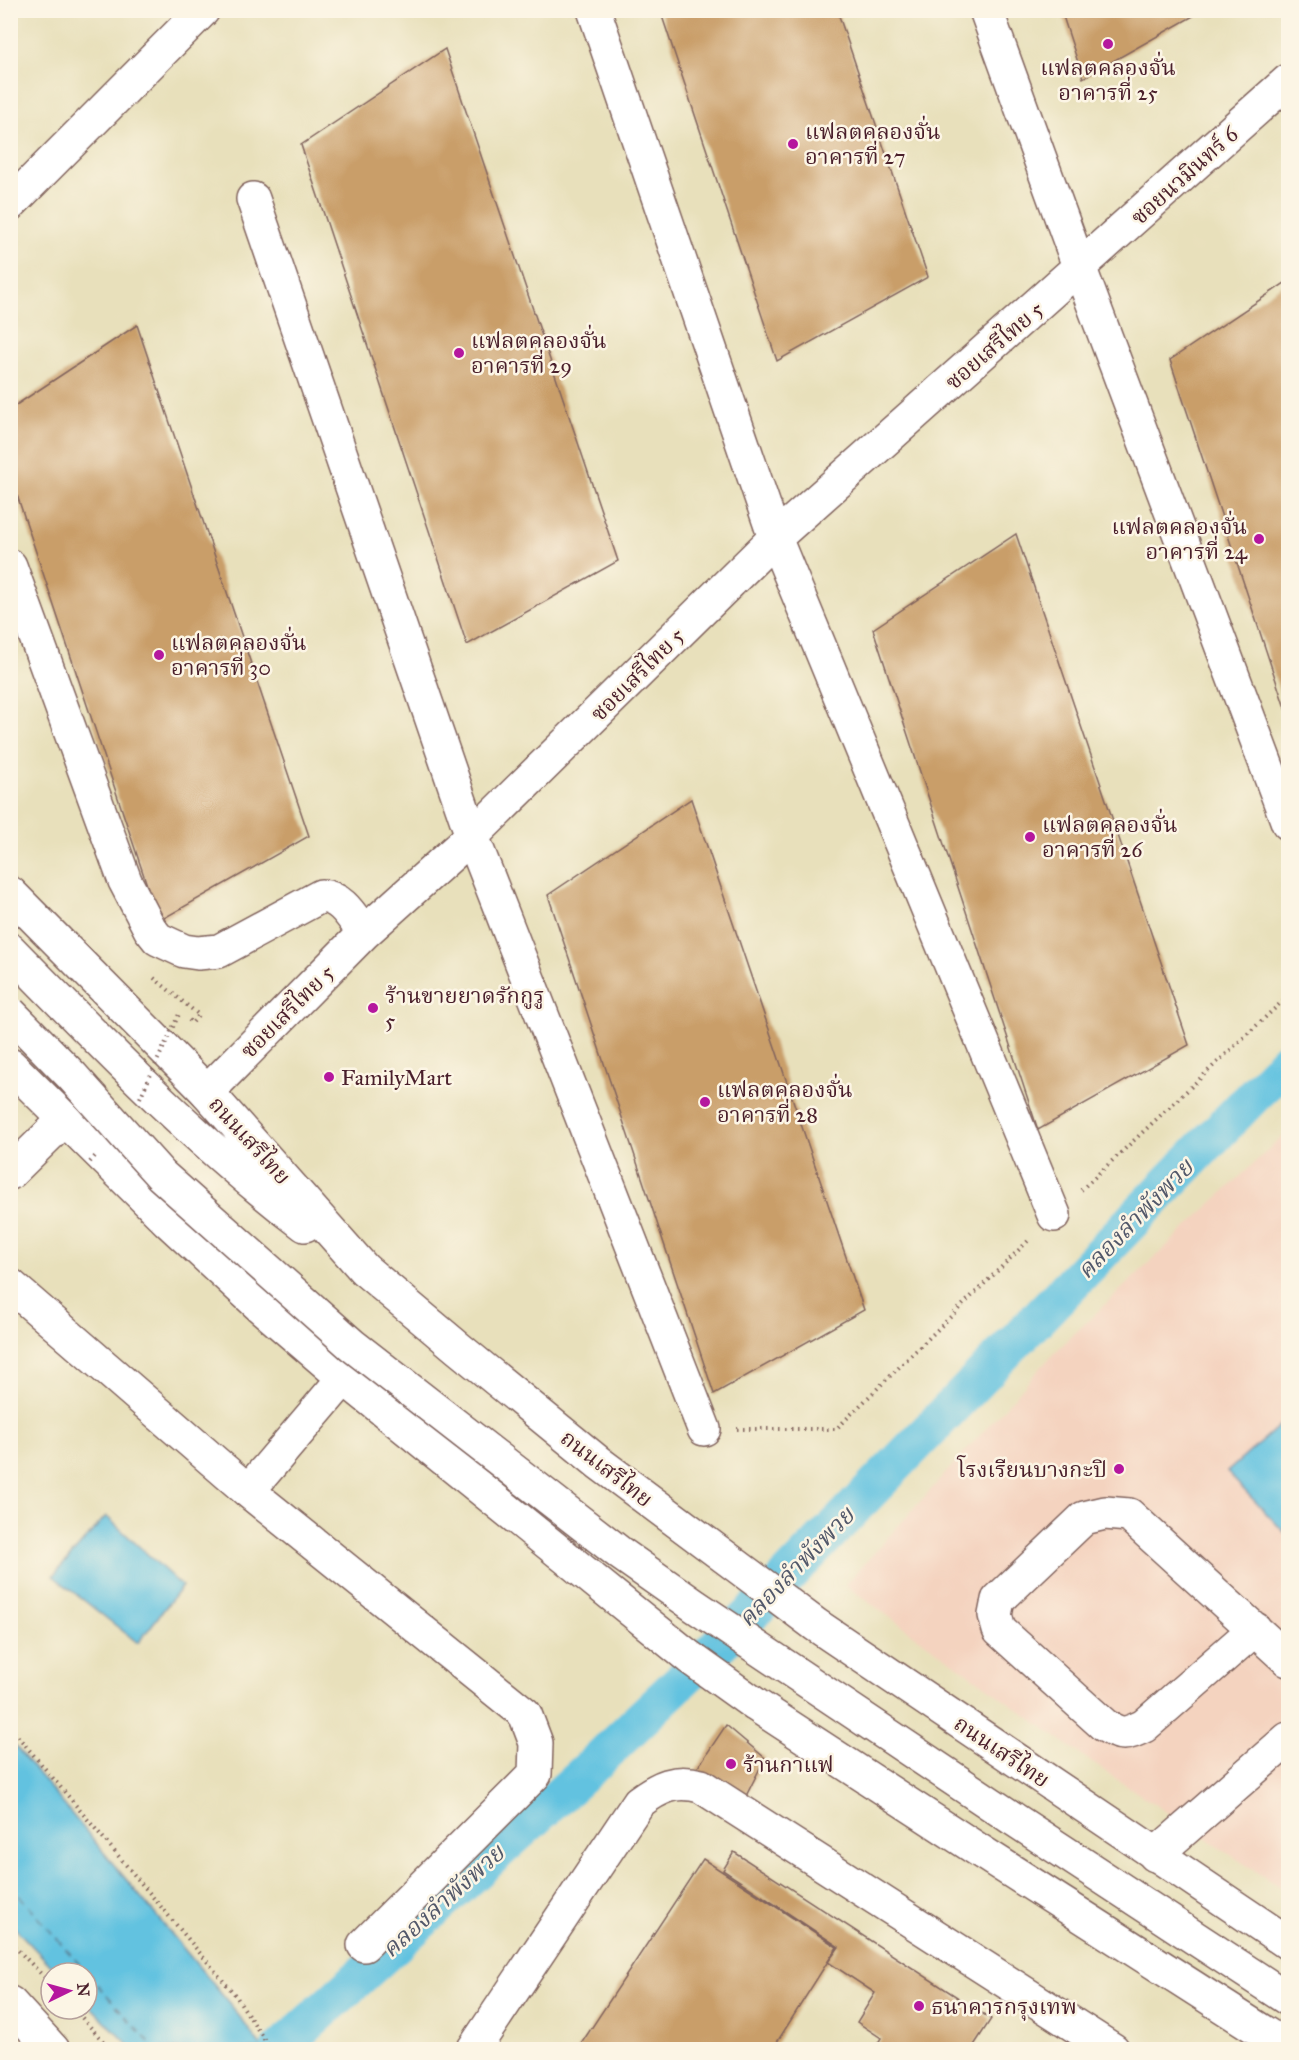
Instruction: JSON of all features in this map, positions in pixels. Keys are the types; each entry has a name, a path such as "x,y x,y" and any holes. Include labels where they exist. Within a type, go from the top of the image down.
{"street":[{"path":"10,204 203,10"},
{"path":"594,10 775,537 1054,1215"},
{"path":"986,10 1080,269 1288,823"},
{"name":"ซอยนวมินทร์ 6","path":"1080,269 1288,81"},
{"path":"253,199 472,836 704,1429"},
{"name":"ซอยเสรีไทย 5","path":"207,1092 364,933 472,836 775,537 1080,269"},
{"path":"10,566 125,881 150,929 158,939 184,951 219,951 321,896 332,896 340,902 364,933"},
{"name":"ถนนเสรีไทย","path":"10,892 207,1092 364,1269 599,1463 816,1625 1288,1943"},
{"path":"10,950 141,1082 217,1151 288,1211 364,1269"},
{"path":"10,1012 72,1076 161,1175 361,1353 639,1567 1012,1818 1288,1999"},
{"path":"10,1065 64,1120 250,1297 344,1378 689,1657 756,1705 1288,2048"},
{"path":"10,1173 64,1120"},
{"path":"10,1285 248,1491 525,1714 536,1743 535,1774 364,1945"},
{"path":"248,1491 344,1378"},
{"path":"1255,1629 1144,1726 1128,1733 1118,1733 1104,1725 999,1630 995,1615 998,1600 1041,1556 1084,1518 1105,1512 1129,1515 1255,1629 1288,1660"},
{"path":"1155,1855 1288,1739"},
{"path":"473,2049 639,1802 668,1784 685,1782 701,1786 1098,2045"},
{"path":"10,2003 53,2049"}],"path":[{"path":"137,1106 180,1012 192,1023 200,1015 149,974"},
{"path":"704,1429 836,1429 1054,1215 1288,996"},
{"path":"90,1162 103,1146"},
{"path":"10,1727 236,1996 270,2047"},
{"path":"10,1941 39,1971"},
{"path":"85,2021 111,2049"}],"shaded area":[{"name":"โรงเรียนบางกะปิ","path":"1288,1131 1288,1893 1094,1764 845,1585 1054,1353"}],"water":[{"path":"1288,1418 1288,1536 1227,1472"},
{"path":"106,1516 182,1586 138,1643 53,1576"},
{"path":"11,1741 234,2009 263,2049 133,2049 99,2015 99,1961 46,1961 11,1924"}],"building":[{"name":"แฟลตคลองจั่น อาคารที่ 27","path":"660,10 837,10 928,277 777,361"},
{"name":"แฟลตคลองจั่น อาคารที่ 25","path":"1061,10 1204,10 1083,78"},
{"name":"แฟลตคลองจั่น อาคารที่ 29","path":"445,49 618,561 467,645 301,145"},
{"name":"แฟลตคลองจั่น อาคารที่ 24","path":"1288,281 1288,717 1170,360"},
{"name":"แฟลตคลองจั่น อาคารที่ 30","path":"137,325 309,836 159,921 10,474 10,409"},
{"name":"แฟลตคลองจั่น อาคารที่ 26","path":"1016,534 1189,1045 1038,1130 873,629"},
{"name":"แฟลตคลองจั่น อาคารที่ 28","path":"691,799 864,1310 714,1394 548,895"},
{"name":"ร้านกาแฟ","path":"726,1725 765,1758 743,1802 696,1770"},
{"path":"734,1852 991,2019 971,2050 874,2050 881,2038 857,2022 875,1993 828,1962 839,1947 723,1870"},
{"path":"703,1859 837,1947 772,2050 577,2050"}],"waterway":[{"name":"คลองลำพังพวย","path":"279,2050 592,1766 754,1611 1288,1060"}],"ferry route":[{"path":"10,1885 76,1961"},
{"path":"99,1986 156,2050"}],"place":[{"name":"แฟลตคลองจั่น อาคารที่ 25","path":"1108,44"},
{"name":"แฟลตคลองจั่น อาคารที่ 27","path":"793,144"},
{"name":"แฟลตคลองจั่น อาคารที่ 29","path":"459,353"},
{"name":"แฟลตคลองจั่น อาคารที่ 24","path":"1259,539"},
{"name":"แฟลตคลองจั่น อาคารที่ 30","path":"159,655"},
{"name":"แฟลตคลองจั่น อาคารที่ 26","path":"1030,837"},
{"name":"ร้านขายยาดรักกูรู 5","path":"373,1008"},
{"name":"FamilyMart","path":"329,1077"},
{"name":"แฟลตคลองจั่น อาคารที่ 28","path":"705,1102"},
{"name":"โรงเรียนบางกะปิ","path":"1119,1469"},
{"name":"ร้านกาแฟ","path":"731,1764"},
{"name":"ธนาคารกรุงเทพ","path":"919,2006"}]}
